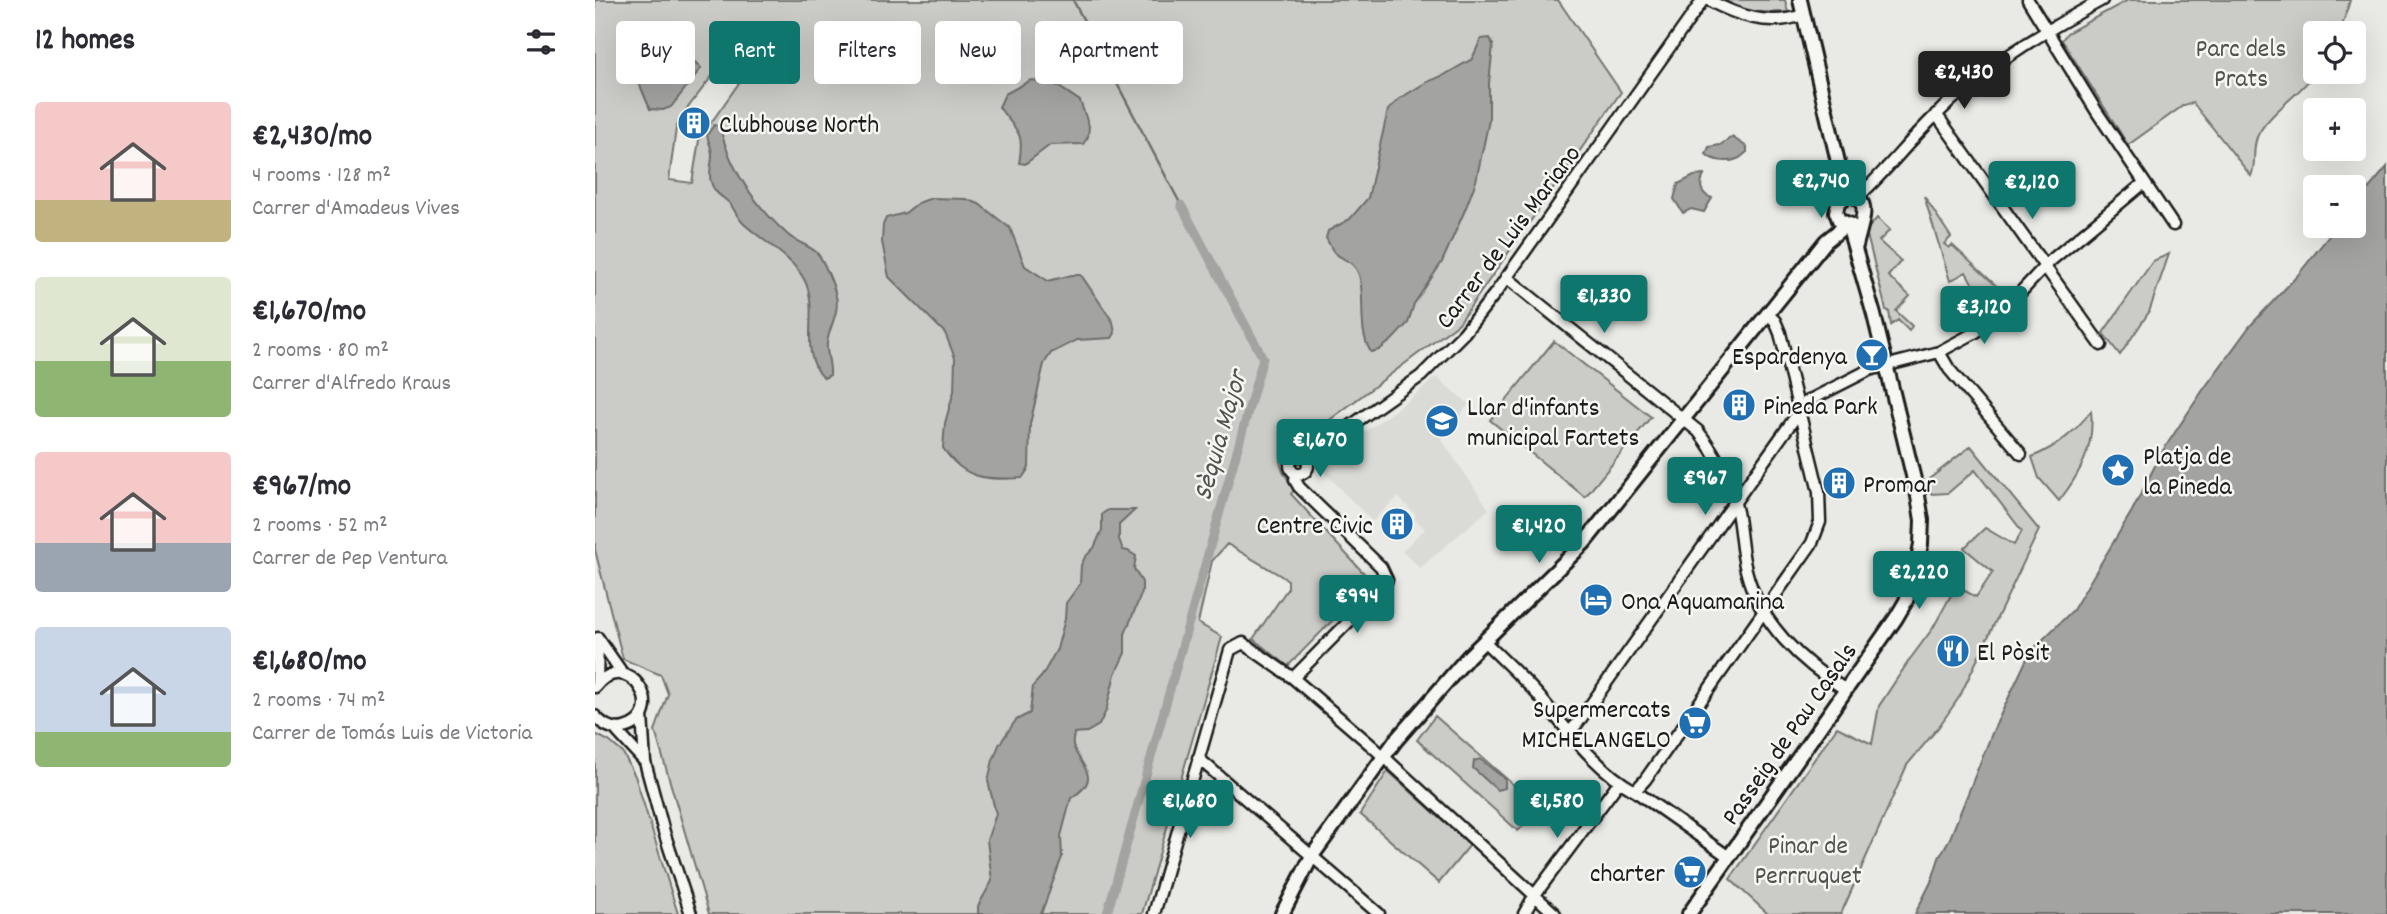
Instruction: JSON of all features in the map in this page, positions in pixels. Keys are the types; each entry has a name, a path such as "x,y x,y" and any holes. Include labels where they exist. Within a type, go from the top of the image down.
{"street":[{"path":"1705,0 1735,14 1768,21 1803,15"},
{"name":"Carrer de Luis Mariano","path":"1293,678 1384,586 1387,578 1381,567 1299,487 1296,474 1304,473 1308,469 1305,458 1421,376 1464,333 1705,0"},
{"path":"1800,0 1844,183 1842,200"},
{"path":"2028,0 2097,112 2173,225"},
{"path":"1854,243 1836,208 1842,200 1863,195 1936,114 1978,79 2047,30 2102,0"},
{"path":"1936,114 2101,345"},
{"path":"1844,183 1863,195"},
{"path":"1568,733 1799,410 1812,398 1860,374 1939,352 1966,338 1993,320 2045,265 2144,183"},
{"path":"1282,914 1312,856 1383,758 1429,701 1484,641 1576,552 1768,314 1843,226 1864,214 1863,195"},
{"name":"Passeig de Pau Casals","path":"1689,914 1886,633 1906,600 1916,569 1922,520 1918,496 1854,243 1843,226"},
{"path":"1506,277 1698,431 1714,453 1734,502 1746,572 1763,612 1800,655 1846,690"},
{"path":"1635,790 1645,780 1812,542 1819,522 1820,498 1799,410 1780,333 1775,321 1768,314"},
{"path":"1939,352 1949,369 2021,454"},
{"path":"596,633 622,674 635,680 643,690 645,762 691,914"},
{"path":"596,633 596,685"},
{"path":"1484,641 1536,694 1568,733 1619,782 1635,790 1729,857"},
{"path":"1154,914 1230,650 1243,643 1293,678 1555,914"},
{"path":"596,685 608,676 622,674"},
{"path":"614,728 633,724 642,715"},
{"path":"595,717 601,723 614,728 645,762"},
{"path":"1198,758 1379,914"},
{"path":"1524,914 1534,896 1619,782"}],"shaded area":[{"path":"1490,38 1493,45 1489,120 1476,181 1442,262 1414,304 1408,323 1392,340 1379,350 1371,352 1364,334 1359,275 1352,264 1332,250 1326,238 1328,231 1350,219 1368,198 1388,110 1399,99 1427,82 1472,59 1481,39"},
{"path":"695,62 701,68 695,76"},
{"path":"1031,80 1035,81 1035,84 1054,84 1080,101 1089,126 1088,137 1083,144 1050,145 1025,164 1019,163 1020,137 999,107 1005,94"},
{"path":"639,84 689,84 671,107 663,110 650,109"},
{"path":"714,125 720,127 737,172 765,212 788,235 816,252 828,272 837,302 827,343 830,375 824,378 812,357 811,306 805,281 785,257 743,223 731,205 712,186 712,152 707,135"},
{"path":"1732,137 1747,147 1747,152 1740,158 1720,161 1706,154 1709,147 1720,145"},
{"path":"2387,167 2387,914 1915,914 1950,838 1993,731 2030,652 2073,610 2132,511 2162,452 2250,326 2297,276 2327,238 2366,238 2366,192"},
{"path":"1704,175 1702,189 1712,198 1704,212 1691,209 1683,213 1674,199 1678,184 1694,176"},
{"path":"932,198 966,199 979,204 1010,228 1025,266 1048,281 1081,275 1113,322 1115,333 1112,338 1077,340 1051,353 1044,364 1030,424 1029,468 1022,478 977,476 959,466 943,448 945,423 954,391 955,358 945,333 889,277 882,242 886,218 905,213 918,203"},
{"path":"1436,377 1469,404 1441,439 1489,509 1420,568 1402,551 1425,529 1414,518 1416,515 1398,497 1372,521 1318,466 1413,397"},
{"path":"1108,510 1135,510 1119,525 1119,539 1123,550 1136,556 1134,569 1142,582 1142,592 1125,634 1125,653 1115,674 1106,711 1099,725 1087,732 1074,733 1073,745 1087,771 1087,784 1071,798 1061,836 1062,857 1041,914 978,914 978,906 992,881 987,840 996,814 988,781 993,760 999,745 1016,720 1030,713 1033,686 1042,676 1057,649 1066,603 1080,584 1081,565 1094,548 1102,530 1102,514"},
{"path":"1480,759 1505,779 1505,788 1497,790 1473,768 1474,761"}],"green space":[{"path":"595,0 1558,0 1621,92 1459,323 1287,452 1280,462 1283,472 1295,489 1291,494 1371,581 1288,666 1253,639 1288,588 1288,580 1227,544 1212,561 1198,623 1222,637 1142,914 709,914 655,731 668,694 661,675 623,659 595,550","holes":["709,21 800,21 800,84 738,84 699,140 692,183 669,180 676,128 680,118 709,80"]},
{"path":"1725,0 1785,0 1788,12 1747,10"},
{"name":"Parc dels Prats","path":"2128,0 2350,0 2344,21 2303,21 2303,84 2306,84 2259,133 2255,143 2251,176 2193,103 2184,105 2128,145 2062,40 2067,33"},
{"path":"1924,196 1951,237 1944,244 1949,248 1952,245 2002,291 1985,296 1983,292 1979,295 1966,272 1950,281"},
{"path":"1877,218 1890,230 1879,241 1901,261 1888,276 1910,296 1896,311 1912,326 1909,331 1898,320 1891,325 1889,311 1886,310 1866,231"},
{"path":"2169,254 2149,312 2120,355 2103,333 2153,261"},
{"path":"1554,341 1651,417 1585,497 1490,420"},
{"path":"2091,411 2088,448 2073,481 2059,501 2039,478 2032,457 2065,438"},
{"name":"Pinar de Perrruquet","path":"1971,446 2039,530 1960,696 1907,765 1841,914 1768,914 1730,879 1837,727 1872,744 1879,706 1933,628 1956,586 1976,597 1993,572 1964,548 1985,528 2014,545 2022,531 1975,470 1948,493 1931,494 1928,480"},
{"path":"1435,716 1541,809 1518,831 1417,740"},
{"path":"595,734 623,753 635,776 678,914 595,914"},
{"path":"1388,771 1470,845 1439,883 1360,814"}],"waterway":[{"name":"Sèquia Major","path":"1073,0 1181,205"},
{"name":"Sèquia Major","path":"1107,914 1263,358 1181,205"}],"place":[{"name":"Clubhouse North","path":"694,123"},
{"name":"Espardenya","path":"1872,355"},
{"name":"Pineda Park","path":"1739,405"},
{"name":"Llar d'infants municipal Fartets","path":"1442,421"},
{"name":"Platja de la Pineda","path":"2118,470"},
{"name":"Promar","path":"1839,483"},
{"name":"Centre Civic","path":"1397,524"},
{"name":"Ona Aquamarina","path":"1596,600"},
{"name":"El Pòsit","path":"1953,651"},
{"name":"Supermercats MICHELANGELO","path":"1695,723"},
{"name":"charter","path":"1690,872"}]}
